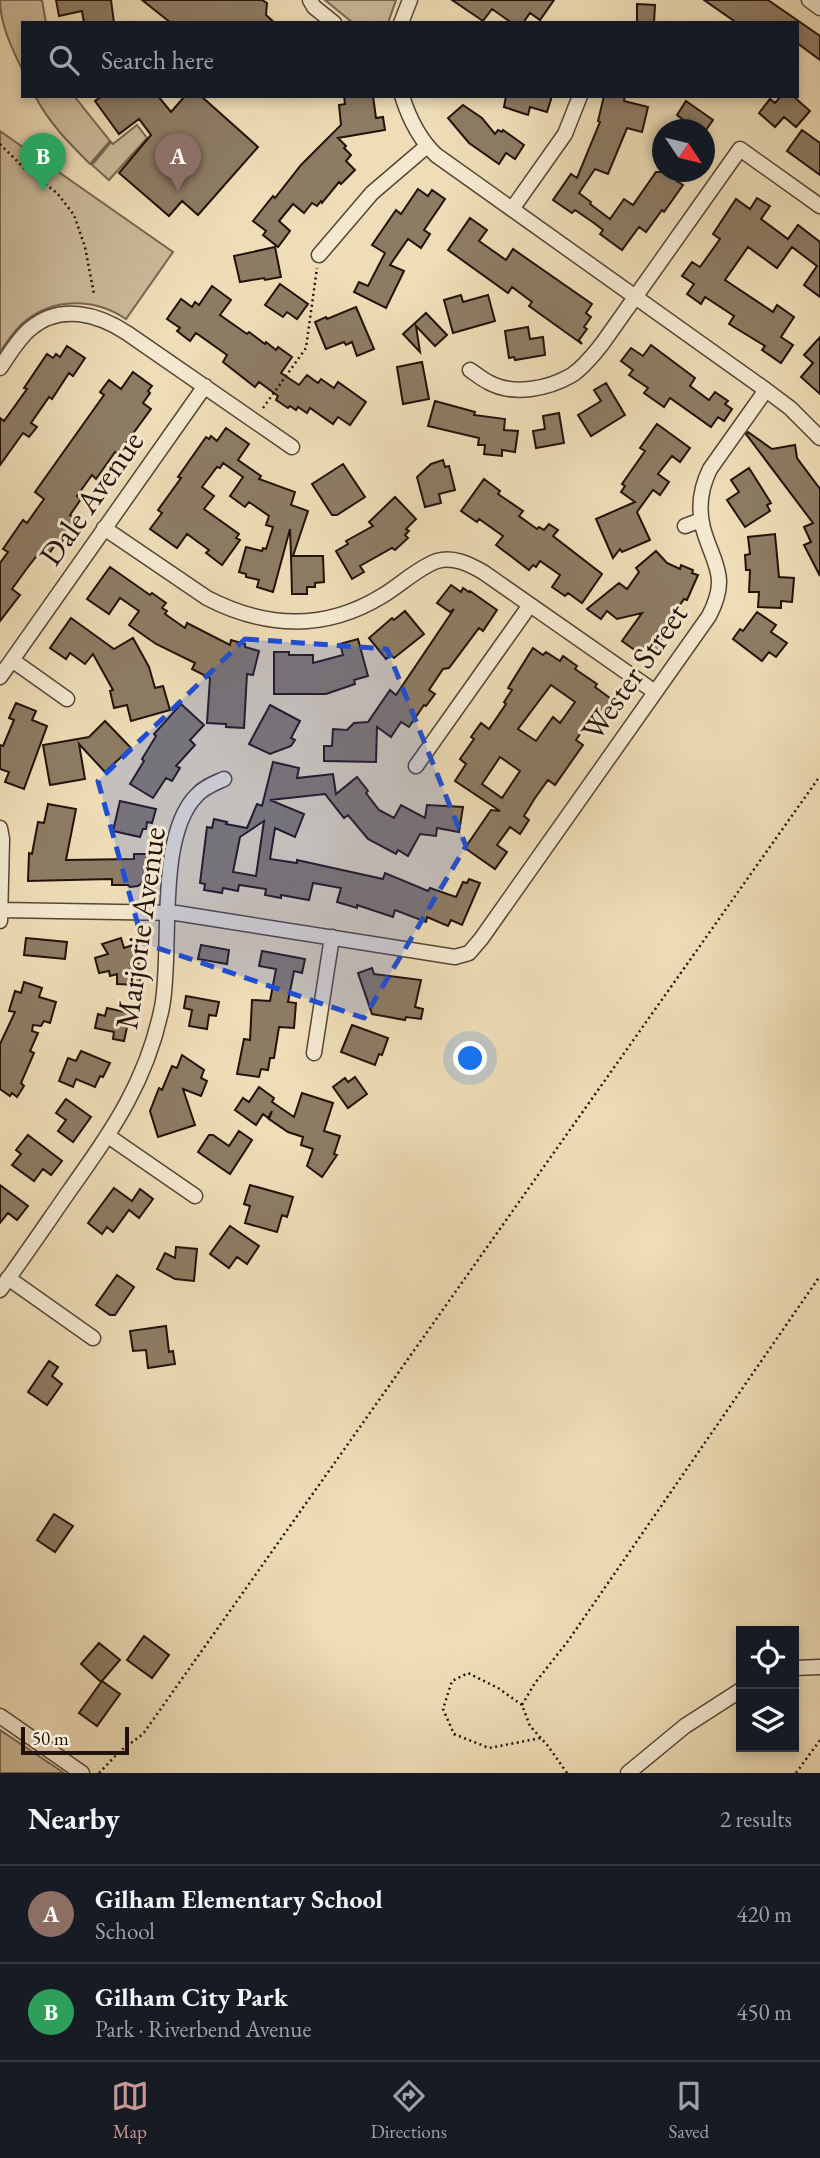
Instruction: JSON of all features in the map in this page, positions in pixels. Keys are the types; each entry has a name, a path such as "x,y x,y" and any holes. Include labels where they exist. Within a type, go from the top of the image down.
{"street":[{"path":"310,0 314,7 332,21"},
{"path":"402,21 410,0"},
{"path":"808,0 820,8"},
{"path":"403,98 410,118 427,146 766,390 790,408 820,438"},
{"path":"512,209 565,134 579,98"},
{"path":"319,255 372,193 427,146"},
{"path":"470,370 489,383 517,390 542,387 573,374 589,360 636,297 740,149 820,206"},
{"path":"0,368 31,328 48,318 66,314 92,315 111,323 292,447"},
{"name":"Dale Avenue","path":"0,677 205,386"},
{"name":"Wester Street","path":"332,937 455,957 469,953 481,939 709,616 718,597 719,575 701,520 704,481 766,390"},
{"path":"685,526 701,520"},
{"path":"104,528 225,608 273,621 297,622 340,615 378,599 438,561 450,560 472,566 655,692"},
{"path":"416,766 530,605"},
{"path":"12,660 67,699"},
{"name":"Marjorie Avenue","path":"93,1338 4,1284 108,1136 136,1089 158,1027 166,978 167,913 173,854 181,822 196,795 224,779"},
{"path":"0,828 0,921"},
{"path":"1,910 167,913 332,937 314,1052"},
{"path":"108,1136 195,1196"},
{"path":"799,1668 820,1667"},
{"path":"628,1773 685,1726 736,1693"},
{"path":"0,1716 82,1773"}],"path":[{"path":"0,144 23,167 57,193 74,215 86,247 94,294"},
{"path":"262,410 306,348 319,255"},
{"path":"99,1773 119,1752 143,1734 820,776"},
{"path":"522,1705 820,1276"},
{"path":"541,1738 489,1748 454,1734 443,1709 452,1681 468,1673 498,1688 522,1705 530,1726 541,1738 568,1773"},
{"path":"796,1773 820,1740"}],"highlighted area":[{"path":"245,639 387,649 466,846 364,1018 143,943 98,781"}],"shaded area":[{"path":"0,0 42,0 46,21 21,21 21,67 4,27"},
{"path":"325,0 396,0 389,21 351,21"},
{"path":"36,98 76,98 110,141 90,164 53,124"},
{"path":"137,125 147,138 109,180 92,165 111,142 113,144"},
{"path":"0,131 173,252 126,319 114,312 88,304 75,303 48,308 24,322 0,352"},
{"path":"0,1730 64,1773 0,1773"}],"building":[{"path":"56,0 111,0 114,21 84,21 82,11 59,16"},
{"path":"142,0 262,0 267,3 266,15 273,21 168,21"},
{"path":"452,0 554,0 540,20 530,13 524,21 509,21 492,9 483,21"},
{"path":"704,0 768,0 798,21 734,21"},
{"path":"637,4 655,5 654,21 637,21"},
{"path":"799,21 820,36 820,60 799,44"},
{"path":"99,98 160,98 171,112 183,98 203,98 258,147 198,215 182,201 169,216 119,173 151,135 139,119 119,134 95,101"},
{"path":"344,98 373,98 376,118 383,117 385,130 338,138 351,155 346,161 355,170 341,184 339,182 317,206 312,203 304,213 293,204 279,221 290,231 278,247 263,235 266,231 253,221 301,165 341,125 339,105 345,104"},
{"path":"506,98 551,98 547,112 530,107 528,115 504,107"},
{"path":"604,98 625,98 624,101 648,107 642,132 627,128 608,174 595,169 579,193 591,202 590,204 610,219 624,199 633,205 652,178 652,182 678,182 683,185 646,232 639,227 622,250 600,234 603,230 594,223 553,200 571,174 577,178 600,122 598,121"},
{"path":"779,98 795,98 810,111 796,127 784,117 775,127 759,113 770,99 775,103"},
{"path":"686,101 712,119 682,119 677,115"},
{"path":"463,105 482,118 495,134 498,130 503,130 524,145 515,159 506,153 499,164 469,143 448,118"},
{"path":"802,130 820,143 820,175 787,151"},
{"path":"418,189 428,196 432,190 445,199 424,230 430,234 421,248 408,239 390,265 404,271 386,308 354,292 359,282 368,286 385,253 372,245 396,210 401,214"},
{"path":"757,198 770,206 761,219 788,239 798,225 820,242 820,297 804,285 817,266 792,247 777,268 748,247 725,280 773,312 777,305 794,317 781,337 793,345 781,363 762,350 765,346 729,324 734,316 705,297 701,304 687,294 694,284 682,276 692,262 700,267 720,239 713,234 736,199 750,209"},
{"path":"470,218 487,230 479,241 506,260 513,249 592,304 586,313 591,317 584,327 587,329 579,340 582,344 529,306 532,302 512,287 508,293 448,250"},
{"path":"275,247 281,277 240,282 234,256"},
{"path":"280,284 308,304 297,319 287,312 283,317 265,305"},
{"path":"212,286 231,300 220,315 247,334 249,332 265,344 266,342 276,350 278,347 292,357 281,373 299,385 307,375 318,383 321,379 334,388 338,382 366,402 350,425 338,417 333,424 310,408 307,413 298,407 296,410 290,406 288,408 276,400 278,396 259,382 255,387 223,362 227,355 196,333 190,341 177,331 180,328 167,319 181,299 192,307 195,302 199,305"},
{"path":"461,295 463,302 488,295 495,321 453,333 444,300"},
{"path":"356,307 374,349 357,356 352,342 346,345 344,342 326,349 315,322"},
{"path":"426,313 447,335 435,346 416,326 420,352 403,334"},
{"path":"528,327 530,339 543,337 545,355 515,360 514,357 509,358 505,331"},
{"path":"820,337 820,394 801,377 813,363 804,355"},
{"path":"651,345 695,378 690,386 709,400 715,392 728,401 725,404 732,409 724,421 718,417 711,427 670,398 664,407 644,393 648,388 629,375 633,370 621,361 631,348 643,356"},
{"path":"67,346 85,358 73,376 69,373 52,399 49,397 31,423 37,427 29,437 23,433 0,465 0,418 4,421 47,354 53,358 56,354 60,357"},
{"path":"422,362 429,399 403,404 397,367"},
{"path":"133,372 152,386 143,403 151,409 118,454 115,452 96,479 92,475 77,496 81,499 70,515 74,518 46,558 39,553 12,589 20,595 0,621 0,563 8,552 3,549 23,520 27,523 44,499 35,492 104,395 100,392 109,380 121,389"},
{"path":"606,383 625,415 591,436 578,415 601,401 594,390"},
{"path":"435,401 475,412 474,415 505,419 504,430 518,431 515,452 502,450 502,456 484,454 485,445 478,445 479,438 428,426"},
{"path":"559,413 564,443 536,448 533,431 545,429 543,416"},
{"path":"657,424 690,448 680,462 672,456 658,474 669,482 660,495 653,490 637,512 650,540 622,552 620,549 613,558 596,519 635,502 621,492 625,486 622,484 645,451 640,448"},
{"path":"226,428 249,444 238,460 261,476 259,479 295,492 291,505 308,511 293,556 290,529 273,592 257,587 259,580 239,572 246,547 262,551 263,548 266,549 273,527 266,525 269,516 249,502 245,507 230,496 243,477 223,463 202,487 214,496 204,509 239,534 236,538 240,540 222,565 206,553 209,550 187,534 177,548 150,529 162,513 158,510 181,478 178,477 206,437 209,439 211,436 217,441"},
{"path":"748,432 772,449 795,445 797,458 820,489 820,576 804,545 811,542 804,527 813,523 746,434"},
{"path":"443,460 445,467 449,466 455,490 439,494 441,503 425,507 417,477 431,464"},
{"path":"343,464 365,497 337,515 332,515 312,484"},
{"path":"749,468 771,503 767,505 770,511 745,527 727,500 739,492 731,480"},
{"path":"484,479 500,491 498,494 523,511 519,516 537,529 539,527 544,530 549,524 558,530 553,536 602,574 582,603 568,593 565,596 552,587 560,575 540,561 536,567 533,565 529,570 496,545 503,536 479,519 477,522 461,511"},
{"path":"395,497 416,519 406,529 409,531 405,535 408,538 395,550 392,548 360,566 364,572 352,579 336,551 348,544 346,541 373,526 369,522"},
{"path":"775,534 779,577 794,578 792,602 781,601 781,608 758,607 759,592 749,592 750,570 746,570 745,555 750,554 748,537"},
{"path":"656,551 667,563 680,569 681,565 698,575 687,600 684,599 665,626 669,629 658,645 660,652 643,656 622,641 642,613 617,619 607,611 601,619 587,609 619,583 627,589 639,572 636,568"},
{"path":"291,556 323,556 324,582 315,583 315,587 307,587 307,594 292,594"},
{"path":"110,567 166,603 162,608 167,611 165,614 185,628 187,623 230,645 231,640 259,651 253,675 247,674 244,728 207,723 210,678 192,669 195,663 156,644 129,625 139,611 120,598 109,614 87,599"},
{"path":"451,585 461,592 463,588 470,591 497,610 483,631 479,628 449,668 443,669 429,690 435,694 409,727 401,722 391,737 377,727 376,762 324,761 324,746 332,746 333,729 347,730 354,723 368,722 390,690 396,695 454,609 450,612 437,603"},
{"path":"405,611 424,634 394,658 391,655 386,659 369,638 392,618 394,620"},
{"path":"757,612 776,625 771,632 787,643 776,657 769,652 762,661 733,639 740,629 743,631"},
{"path":"71,618 114,649 133,638 149,667 155,688 163,686 170,710 131,721 127,705 114,708 110,691 113,690 93,654 85,664 70,653 66,659 50,648"},
{"path":"358,639 368,676 354,680 355,684 326,694 274,694 274,652 313,655 313,663 343,655 340,644"},
{"path":"533,648 560,661 563,656 614,701 600,720 593,715 576,740 583,745 555,785 548,780 535,798 524,816 529,820 520,834 510,827 497,845 507,852 495,869 465,848 491,810 500,811 455,781 466,764 460,759 474,739 471,737 481,723 489,729 506,704 504,702 512,690 508,688","holes":["551,685 575,702 560,723 553,717 536,741 518,729","500,757 520,771 502,798 482,784"]},
{"path":"16,703 36,711 32,720 47,726 24,789 5,782 9,772 0,769 0,745 3,746 14,720 9,718"},
{"path":"181,704 204,725 190,740 195,745 176,766 180,768 172,781 166,778 153,798 130,784 156,736 154,734"},
{"path":"270,705 300,721 291,738 295,740 291,746 270,754 249,744"},
{"path":"105,721 131,748 105,772 79,744 85,779 50,785 43,745 89,737"},
{"path":"273,762 299,768 297,778 333,774 336,794 357,777 379,810 394,818 401,805 425,818 427,805 463,807 459,832 437,828 436,836 420,834 408,856 398,850 396,854 368,839 348,815 344,818 325,794 270,800 304,814 295,837 275,828 270,859 297,863 297,860 383,879 385,873 428,891 430,888 456,897 463,882 467,883 469,879 480,883 462,925 451,920 448,926 427,917 426,922 395,910 393,917 357,905 357,908 337,902 341,888 313,883 309,900 265,895 266,889 239,885 238,891 223,888 222,893 204,890 205,884 200,883 207,827 212,828 214,819 247,828 257,804 262,806","holes":["264,821 256,876 233,872 240,837"]},
{"path":"120,801 156,809 152,823 147,822 140,837 113,831"},
{"path":"48,804 76,809 66,860 134,859 134,854 148,854 148,878 138,886 130,887 112,885 112,879 28,881 29,853 32,854 38,822 44,823"},
{"path":"26,938 67,942 65,959 24,955"},
{"path":"121,938 124,948 133,945 141,971 140,985 117,984 117,974 110,976 109,971 99,973 95,958 108,954 102,944"},
{"path":"201,945 229,950 227,964 198,959"},
{"path":"262,951 305,959 302,973 294,971 288,1002 296,1003 294,1028 279,1027 274,1058 270,1058 268,1070 261,1069 259,1077 237,1074 244,1039 250,1040 252,1000 270,1001 276,969 259,966"},
{"path":"372,968 374,974 421,980 415,1007 423,1009 421,1019 406,1017 405,1020 372,1014 358,973"},
{"path":"24,982 42,988 39,997 56,1002 50,1023 44,1021 41,1026 33,1025 32,1031 38,1033 30,1051 34,1053 21,1083 24,1086 17,1097 0,1089 0,1044 15,1012 9,1011 15,991 21,993"},
{"path":"186,996 219,1002 216,1016 209,1015 207,1029 189,1026 192,1010 184,1008"},
{"path":"107,1008 130,1013 124,1041 113,1039 114,1032 95,1028 98,1014 105,1016"},
{"path":"352,1025 388,1038 375,1065 341,1052"},
{"path":"81,1051 110,1063 95,1087 76,1079 73,1087 59,1081 68,1058 76,1061"},
{"path":"182,1055 204,1070 201,1078 207,1081 201,1096 183,1089 195,1125 158,1137 150,1111 159,1088 162,1090 172,1066 177,1068"},
{"path":"355,1077 367,1094 348,1108 333,1087 345,1078 348,1082"},
{"path":"259,1087 274,1098 272,1102 294,1117 302,1093 333,1103 324,1131 340,1136 334,1154 337,1155 322,1177 307,1166 313,1149 301,1145 303,1137 288,1132 269,1119 272,1111 268,1118 263,1114 256,1125 235,1110 243,1098 249,1102"},
{"path":"66,1099 91,1117 73,1142 58,1131 66,1120 56,1113"},
{"path":"239,1131 252,1140 230,1174 198,1152 209,1135 229,1146"},
{"path":"28,1135 62,1161 51,1175 43,1169 34,1181 12,1165 21,1154 16,1150"},
{"path":"0,1185 28,1206 17,1220 8,1213 0,1223"},
{"path":"250,1185 293,1197 287,1217 282,1215 277,1232 245,1223 250,1206 244,1204"},
{"path":"114,1188 132,1201 140,1189 153,1199 139,1218 129,1210 113,1232 107,1227 102,1234 88,1223"},
{"path":"230,1226 259,1246 247,1264 237,1257 229,1268 210,1254"},
{"path":"176,1247 197,1249 194,1281 175,1279 157,1269 165,1253 175,1258"},
{"path":"117,1275 134,1287 115,1315 110,1315 96,1305"},
{"path":"166,1326 169,1352 173,1351 175,1364 148,1368 146,1350 133,1351 130,1331"},
{"path":"49,1361 58,1367 52,1376 62,1384 47,1405 28,1392"},
{"path":"54,1514 73,1526 55,1552 37,1540"},
{"path":"144,1636 169,1655 152,1678 127,1660"},
{"path":"99,1643 120,1660 101,1682 81,1664"},
{"path":"102,1681 120,1694 97,1726 79,1713"}],"place":[{"name":"Gilham City Park","path":"43,191"},
{"name":"Gilham Elementary School","path":"178,191"}]}
